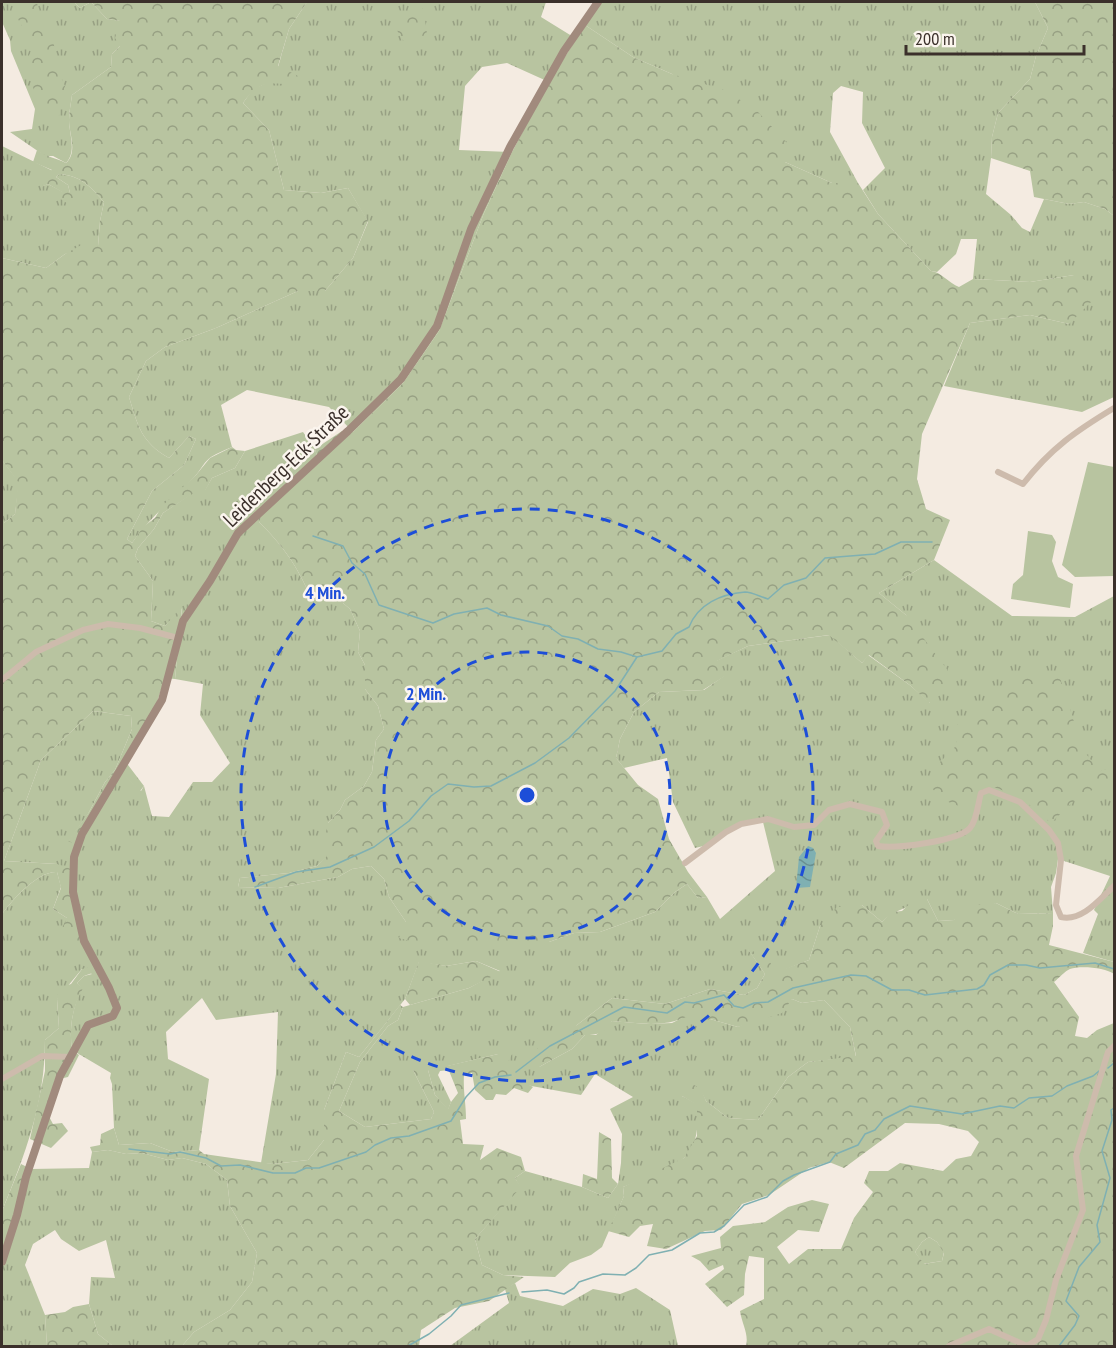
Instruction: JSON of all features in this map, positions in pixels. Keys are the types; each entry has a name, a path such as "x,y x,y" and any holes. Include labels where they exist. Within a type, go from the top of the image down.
{"street":[{"name":"Leidenberg-Eck-Straße","path":"2,1262 60,1076 88,1025 112,1016 117,1008 84,941 73,892 74,856 82,834 162,700 183,621 238,533 401,379 431,335 471,229 510,147 564,51 598,2"},
{"path":"998,472 1023,484 1054,449 1077,431 1114,408"},
{"path":"2,681 36,652 83,630 108,624 140,628 178,638"},
{"path":"685,863 726,832 741,824 768,819 794,827 814,825 828,810 849,804 882,812 887,825 876,841 878,846 887,848 915,845 955,836 969,830 981,793 989,789 1020,802 1054,836 1058,843 1061,860 1056,905 1061,917 1069,918 1092,908 1114,886"},
{"path":"949,1347 989,1329 1027,1346 1038,1339 1046,1320 1056,1280 1083,1210 1076,1156 1108,1052 1114,1046"},
{"path":"2,1079 42,1056 71,1057"}],"green space":[{"path":"2,2 74,2 80,8 91,2 107,19 121,21 120,46 112,54 111,67 72,95 69,120 72,148 66,163 53,156 45,156 10,132 32,129 35,109 11,51 10,40 2,22"},
{"path":"18,2 37,2 39,16 53,37 57,69 65,86 58,120 45,111 33,88 26,63 33,46 18,19"},
{"path":"74,2 91,2 80,8"},
{"path":"91,2 307,2 289,29 278,66 298,76 293,85 276,83 264,85 254,90 243,103 269,130 284,190 321,193 348,188 368,221 353,258 325,291 298,291 216,328 165,347 146,361 129,397 138,425 146,439 169,458 189,436 196,439 184,465 152,491 127,539 132,543 143,527 155,518 162,506 196,475 210,458 232,447 245,451 235,468 212,478 205,491 197,491 163,513 154,529 138,548 135,556 153,581 151,621 165,626 182,606 175,679 165,678 155,708 125,761 144,786 140,791 120,772 75,844 68,841 115,770 132,729 131,716 93,711 41,760 4,861 57,864 71,869 89,955 80,959 75,941 63,940 60,932 67,918 53,909 61,888 57,872 34,881 2,914 2,523 15,514 18,482 2,460 2,258 46,268 85,243 98,246 104,202 79,179 59,174 56,177 68,185 70,193 80,193 81,201 68,204 61,199 62,192 48,184 42,187 44,174 52,170 33,162 37,150 66,163 70,159 72,148 69,120 72,95 111,67 112,54 120,46 115,38 120,21 107,19"},
{"path":"307,2 546,2 541,17 575,38 549,82 507,63 482,67 465,86 459,150 512,152 484,213 439,331 403,383 353,432 329,407 247,390 221,405 232,447 209,459 146,525 132,543 127,539 152,491 184,465 196,439 189,436 169,458 146,439 135,417 129,397 146,361 165,347 216,328 298,291 325,291 353,258 368,222 348,188 321,193 284,190 269,130 243,103 253,89 269,82 278,67 289,29"},
{"path":"421,2 423,13 431,15 425,20 427,34 406,44 399,35 391,13 397,9 405,14"},
{"path":"597,2 1035,2 1048,28 1036,56 1030,79 998,113 992,137 986,194 1011,215 1022,228 1030,232 1044,199 1069,204 1084,202 1105,209 1114,216 1114,397 1082,412 944,386 970,323 1030,315 1069,324 1074,275 1030,282 973,279 977,239 961,239 956,254 937,272 931,271 878,214 863,190 885,168 862,123 863,92 841,86 833,93 830,132 858,183 832,183 785,162 672,74 633,57 585,25"},
{"path":"1035,2 1114,2 1114,216 1105,209 1084,202 1069,204 1034,197 1030,171 991,158 992,137 998,113 1030,79 1036,56 1048,28"},
{"path":"585,25 633,57 672,74 727,91 758,112 787,143 785,162 832,183 858,183 878,214 931,271 955,285 959,287 973,279 1030,282 1074,275 1094,284 1093,300 1069,324 1030,315 970,323 922,434 917,479 926,509 950,520 934,560 879,593 906,615 955,680 929,703 911,686 869,655 862,663 829,635 748,646 717,661 725,676 703,690 659,692 634,712 620,739 616,758 638,785 658,799 669,839 688,872 707,897 698,898 687,884 675,892 655,912 600,932 574,933 549,942 426,945 399,938 406,922 389,897 384,879 371,866 352,869 338,877 278,888 238,887 240,878 289,873 317,866 327,856 322,850 328,823 340,810 345,800 364,786 372,772 376,740 384,729 378,706 365,689 365,665 358,652 360,631 350,609 336,597 308,591 287,554 259,522 262,515 319,463 315,449 342,431 353,432 403,383 439,331 484,213 512,152 549,82"},
{"path":"2,146 53,171 43,186 48,184 70,193 68,185 56,177 59,174 79,179 94,191 104,202 98,246 65,254 46,268 2,258"},
{"path":"303,432 315,449 319,463 259,522 287,554 308,591 336,597 350,609 360,631 358,652 365,665 365,689 378,706 384,729 376,740 372,772 364,786 345,800 340,810 328,823 328,856 317,866 289,873 240,878 238,887 278,888 338,877 352,869 371,866 384,879 389,897 406,922 549,942 574,933 600,932 655,912 675,892 687,884 698,898 707,897 720,919 775,871 763,822 740,825 712,844 695,848 673,802 667,758 624,768 616,758 620,739 634,712 659,692 704,690 724,676 716,661 748,646 830,635 862,663 868,655 911,686 930,703 906,615 879,593 934,560 1012,616 1075,617 1114,596 1114,962 1083,953 1098,914 1094,910 1110,876 1058,859 1051,887 1053,913 1018,914 996,903 954,920 938,921 927,899 897,911 882,922 862,905 820,926 809,960 776,973 748,949 765,974 757,988 744,995 710,989 665,1004 612,998 577,1025 539,1067 572,1049 585,1035 596,1035 612,1021 647,1024 672,1023 686,1016 710,1019 738,1027 792,999 802,1003 824,1000 850,1027 856,1057 808,1062 788,1077 758,1120 728,1118 706,1101 701,1091 682,1096 697,1104 695,1141 689,1153 672,1166 623,1187 624,1196 602,1247 591,1255 570,1263 555,1277 503,1275 482,1265 475,1239 520,1187 515,1178 525,1171 582,1187 608,1198 618,1184 622,1134 610,1109 633,1097 595,1074 581,1095 526,1085 514,1078 506,1064 511,1054 498,1054 448,1066 449,1070 440,1071 438,1075 451,1102 448,1110 435,1095 428,1070 413,1070 434,1112 431,1119 365,1127 339,1111 360,1062 388,1026 398,1020 403,1007 469,988 500,971 476,961 446,966 419,962 405,999 359,1057 346,1052 324,1110 324,1140 308,1160 273,1164 261,1163 276,1074 278,1012 216,1020 202,998 166,1032 168,1059 209,1079 199,1150 173,1152 150,1143 119,1145 114,1128 111,1073 72,1050 72,1019 82,988 77,983 84,976 92,974 82,969 57,999 59,1028 45,1040 42,1085 32,1128 2,1211 2,914 34,881 57,872 61,887 53,909 67,918 75,941 57,864 4,861 41,760 93,711 131,716 132,729 115,770 69,840 120,771 141,791 144,786 152,816 169,817 193,782 212,782 230,763 200,715 203,684 175,679 182,608 165,626 151,621 153,581 135,556 138,548 154,529 163,513 197,490 205,490 212,478 235,468 245,451"},
{"path":"2,460 19,482 15,514 4,523 2,523"},
{"path":"1088,462 1114,467 1114,576 1075,577 1062,565"},
{"path":"1028,531 1052,535 1056,542 1052,561 1058,577 1073,584 1070,608 1011,599 1013,584 1023,575"},
{"path":"1027,677 1060,678 1083,750 1091,760 1099,762 1098,772 1114,766 1114,780 1079,796 1051,823 1020,797 991,786 980,791 971,811 941,799 932,788 936,766 956,746 957,725 1006,686"},
{"path":"919,895 927,899 938,921 954,920 966,906 996,903 1018,914 1053,913 1049,945 1114,962 1114,974 1087,967 1075,968 1066,971 1054,982 1079,1017 1075,1036 1087,1038 1097,1030 1114,1023 1114,1346 746,1346 746,1333 740,1311 764,1299 764,1258 749,1256 744,1295 727,1307 705,1284 724,1269 723,1265 709,1271 700,1261 691,1256 721,1248 720,1237 733,1226 765,1222 788,1207 812,1200 829,1204 819,1232 798,1230 777,1247 789,1264 808,1249 841,1249 854,1218 873,1192 864,1183 869,1171 888,1171 900,1163 943,1171 956,1159 971,1156 979,1142 968,1131 939,1124 905,1123 844,1168 829,1162 809,1168 769,1195 742,1204 721,1230 705,1231 666,1249 647,1246 653,1224 640,1226 629,1237 608,1231 624,1196 623,1187 684,1158 697,1136 697,1105 682,1096 679,1087 689,1081 702,1091 706,1101 728,1118 758,1120 788,1077 808,1062 856,1056 850,1027 824,1000 802,1003 792,999 782,1013 738,1027 710,1019 696,1024 686,1017 659,1024 612,1021 604,1031 585,1035 572,1049 539,1067 530,1053 577,1025 612,998 665,1004 710,989 744,995 757,988 765,974 747,948 768,959 776,972 809,960 820,926 837,907 862,905 882,922 892,912 902,911","holes":["929,1237 937,1242 944,1253 942,1261 924,1264 915,1252"]},
{"path":"419,961 446,966 476,961 501,972 469,988 410,1005 405,999"},
{"path":"91,967 95,972 84,976 77,983 83,988 72,1018 72,1050 79,1055 68,1077 55,1080 46,1111 53,1124 62,1123 68,1131 51,1148 30,1139 45,1071 45,1040 59,1028 57,999 59,988 71,984 82,969"},
{"path":"400,1005 403,1007 398,1020 388,1026 360,1062 339,1111 365,1127 431,1119 434,1112 413,1070 422,1067 428,1070 435,1095 448,1109 458,1093 447,1066 498,1054 512,1054 507,1064 514,1077 533,1087 528,1093 514,1088 506,1095 496,1094 493,1100 486,1100 475,1090 472,1073 464,1075 466,1119 460,1120 463,1144 484,1145 480,1160 497,1148 521,1157 525,1171 515,1178 521,1187 475,1239 482,1265 503,1275 524,1277 489,1301 455,1308 421,1330 419,1346 182,1346 194,1332 230,1310 252,1282 257,1253 230,1206 227,1180 206,1164 182,1158 168,1160 142,1153 126,1154 108,1150 92,1152 90,1147 100,1145 101,1134 114,1128 119,1145 150,1143 173,1152 199,1150 204,1154 273,1164 308,1160 324,1140 324,1110 346,1052 359,1057"},
{"path":"599,1132 611,1139 612,1178 618,1184 608,1198 582,1187 583,1174 597,1179"},
{"path":"108,1150 126,1154 142,1153 168,1160 182,1158 206,1164 227,1180 230,1206 257,1253 252,1282 230,1310 194,1332 182,1346 113,1346 98,1334 89,1304 91,1277 115,1278 106,1240 79,1251 61,1239 55,1230 33,1244 25,1265 45,1315 47,1346 2,1346 2,1256 31,1169 89,1168 92,1152"},
{"path":"21,1164 31,1169 2,1256 2,1211"},
{"path":"929,1237 937,1242 944,1252 942,1261 923,1264 915,1252"},
{"path":"515,1283 520,1296 563,1306 593,1289 620,1294 636,1288 670,1310 678,1346 450,1346 509,1303 505,1289"},
{"path":"89,1304 98,1334 113,1346 47,1346 45,1315 65,1312 73,1307"}],"water":[{"path":"808,846 816,853 810,887 796,888 799,857"}],"waterway":[{"path":"313,536 343,546 352,563 365,574 379,605 433,623 454,614 487,608 501,615 548,626 562,636 578,639 598,649 637,657"},
{"path":"255,887 296,872 330,867 374,847 409,821 431,796 448,784 491,786 535,763 569,738 615,691 637,657 662,651 676,634 689,627 698,612 711,602 727,595 745,592 768,599 784,585 806,578 825,558 875,554 901,542 932,542"},
{"path":"516,1072 550,1046 624,1007 667,1013 685,1002 694,1003 724,995 734,1006 743,1008 754,1003 768,1002 793,988 851,975 866,976 892,990 909,990 925,995 977,989 984,985 990,975 1008,965 1040,968 1095,963 1114,969"},
{"path":"1108,1068 1114,1063"},
{"path":"522,1292 547,1290 564,1294 579,1282 603,1274 625,1275 649,1255 672,1250 700,1233 714,1232 724,1226 744,1205 767,1197 783,1181 794,1175 830,1162 836,1154 858,1145 865,1134 875,1130 884,1119 910,1106 962,1114 1000,1106 1014,1108 1029,1098 1052,1096 1099,1071"},
{"path":"129,1149 170,1154 180,1152 206,1158 221,1166 240,1165 273,1173 295,1173 306,1168 319,1168 366,1152 391,1138 409,1136 451,1121 466,1097 479,1083 495,1077 511,1075"},
{"path":"1059,1346 1079,1316 1066,1301 1079,1267 1100,1242 1097,1225 1110,1178 1102,1151 1112,1120 1111,1110 1114,1108"},
{"path":"408,1346 429,1334 461,1305 509,1293"}]}
